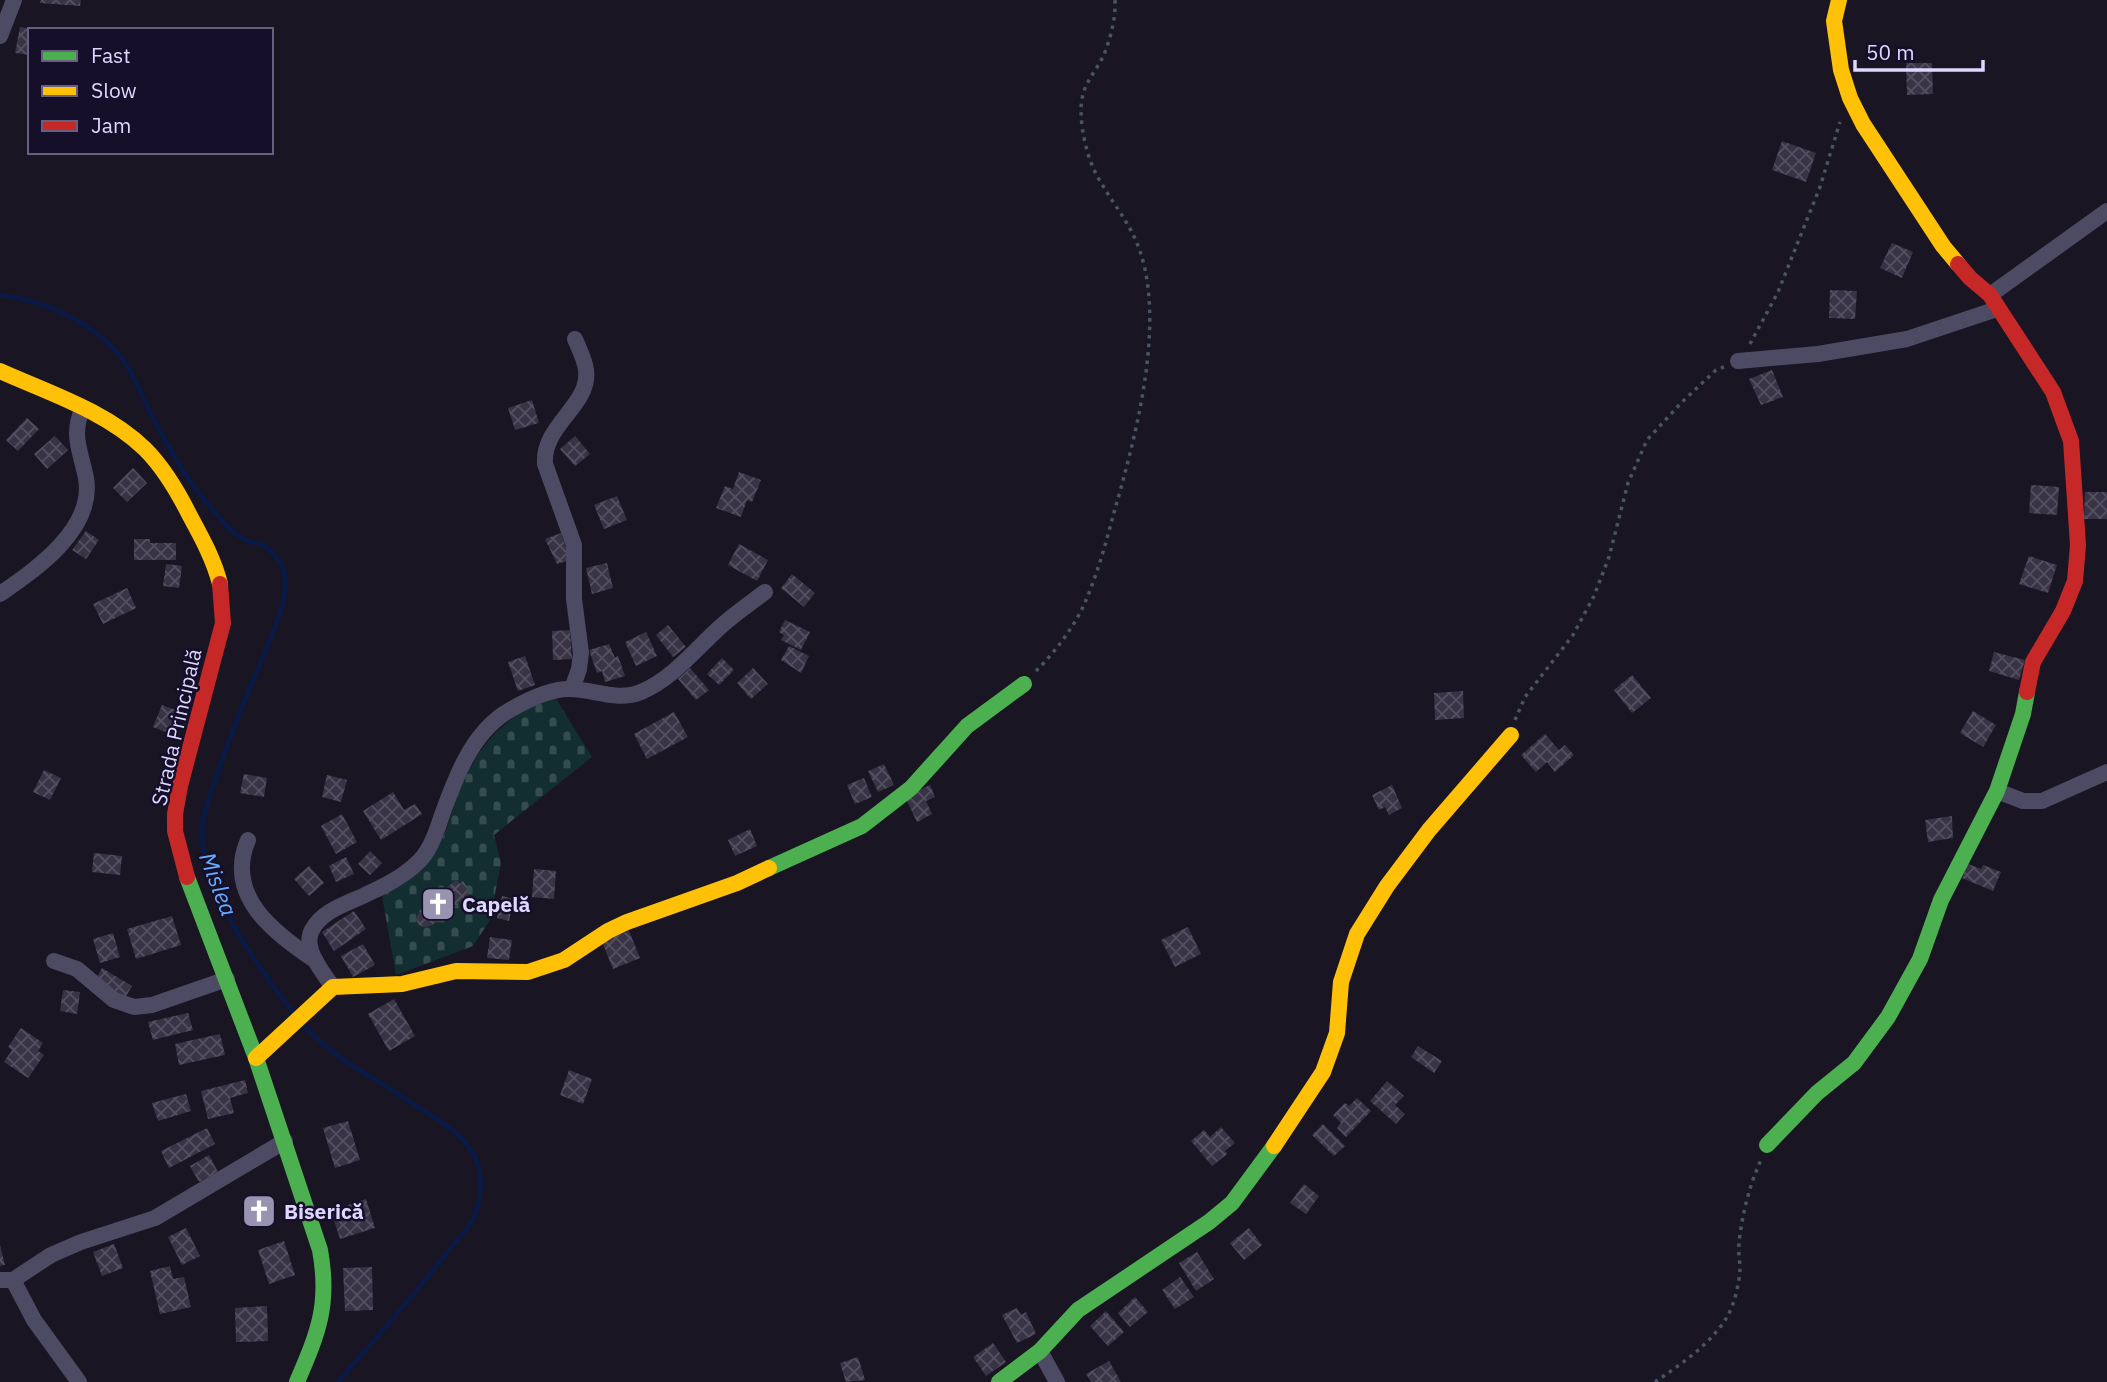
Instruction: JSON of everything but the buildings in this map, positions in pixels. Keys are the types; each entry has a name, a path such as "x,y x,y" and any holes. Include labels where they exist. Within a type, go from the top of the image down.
{"street":[{"path":"0,36 15,0"},
{"path":"1767,1145 1817,1093 1854,1063 1888,1017 1920,960 1941,900 1997,790 2023,714 2033,662 2063,611 2075,581 2078,545 2071,441 2053,391 1993,302 1943,246 1885,158 1850,98 1841,70 1834,21 1839,0"},
{"path":"1738,361 1818,354 1907,339 1993,302 2107,211"},
{"path":"572,689 581,653 573,599 574,545 545,464 545,455 546,446 555,430 587,381 585,362 575,339"},
{"name":"Strada Principală","path":"0,370 82,410 130,437 147,452 185,505 213,560 219,578 224,600 223,623 180,786 175,831 185,872 256,1058 320,1250 326,1283 323,1316 297,1382"},
{"path":"0,594 52,556 83,510 86,481 75,436 82,410"},
{"path":"328,992 316,961 310,934 321,919 389,882 422,858 432,842 464,762 480,736 503,714 557,690 572,689 607,696 624,696 647,689 675,669 729,619 765,592"},
{"path":"256,1058 328,992 402,984 456,971 528,972 564,960 608,931 627,922 737,883 862,826 911,788 967,726 1024,684"},
{"path":"999,1382 1040,1351 1078,1310 1209,1222 1232,1203 1253,1177 1327,1062 1337,1033 1341,982 1357,934 1387,886 1429,830 1511,735"},
{"path":"1997,790 2023,801 2042,801 2107,772"},
{"path":"248,840 241,856 241,871 255,908 271,929 316,961"},
{"path":"54,961 77,970 114,1000 134,1007 152,1005 227,979"},
{"path":"79,1382 6,1280 80,1242 155,1218 285,1140"},
{"path":"1040,1351 1057,1382"}],"path":[{"path":"1024,684 1066,636 1082,608 1101,558 1125,477 1148,352 1148,304 1144,267 1135,234 1098,179 1085,143 1081,110 1084,86 1105,52 1116,13 1115,0"},
{"path":"1511,735 1525,697 1573,635 1594,596 1609,557 1628,483 1647,440 1682,401 1716,370 1738,361 1778,292 1820,187 1850,98"},
{"path":"1655,1382 1706,1343 1727,1316 1737,1289 1739,1247 1747,1200 1767,1145"}],"green space":[{"path":"555,697 592,757 494,835 501,863 490,920 473,946 396,975 382,896 419,870 434,854 461,786 491,738 518,715"}],"waterway":[{"name":"Mislea","path":"0,295 51,308 84,324 112,347 128,367 158,428 203,499 234,532 265,547 283,568 285,589 281,610 220,766 204,815 202,834 205,857 223,905 250,953 295,1015"},
{"name":"Mislea","path":"302,1022 336,1055 455,1132 474,1154 481,1180 477,1208 468,1227 338,1382"}],"traffic: fast":[{"path":"769,868 862,826 911,788 967,726 1024,684"},
{"path":"1767,1145 1817,1093 1854,1063 1888,1017 1920,959 1941,900 1997,791 2023,714 2027,692"},
{"path":"187,877 256,1058 320,1250 323,1303 316,1333 297,1382"},
{"path":"999,1382 1040,1351 1078,1310 1209,1222 1232,1203 1274,1146"}],"traffic: slow":[{"path":"1839,0 1834,21 1841,70 1850,98 1863,124 1943,246 1958,264"},
{"path":"0,371 95,413 145,449 181,498 207,549 220,584"},
{"path":"1274,1146 1323,1072 1337,1033 1341,982 1357,934 1387,886 1429,830 1511,735"},
{"path":"256,1058 333,987 402,984 456,971 528,972 564,960 608,931 627,922 737,883 769,868"}],"traffic: jam":[{"path":"1958,264 1990,295 2053,392 2071,441 2078,545 2075,581 2063,611 2033,662 2027,692"},
{"path":"187,877 175,831 175,814 223,623 220,584"}],"place":[{"name":"Capelă","path":"438,904"},
{"name":"Biserică","path":"259,1211"}]}
